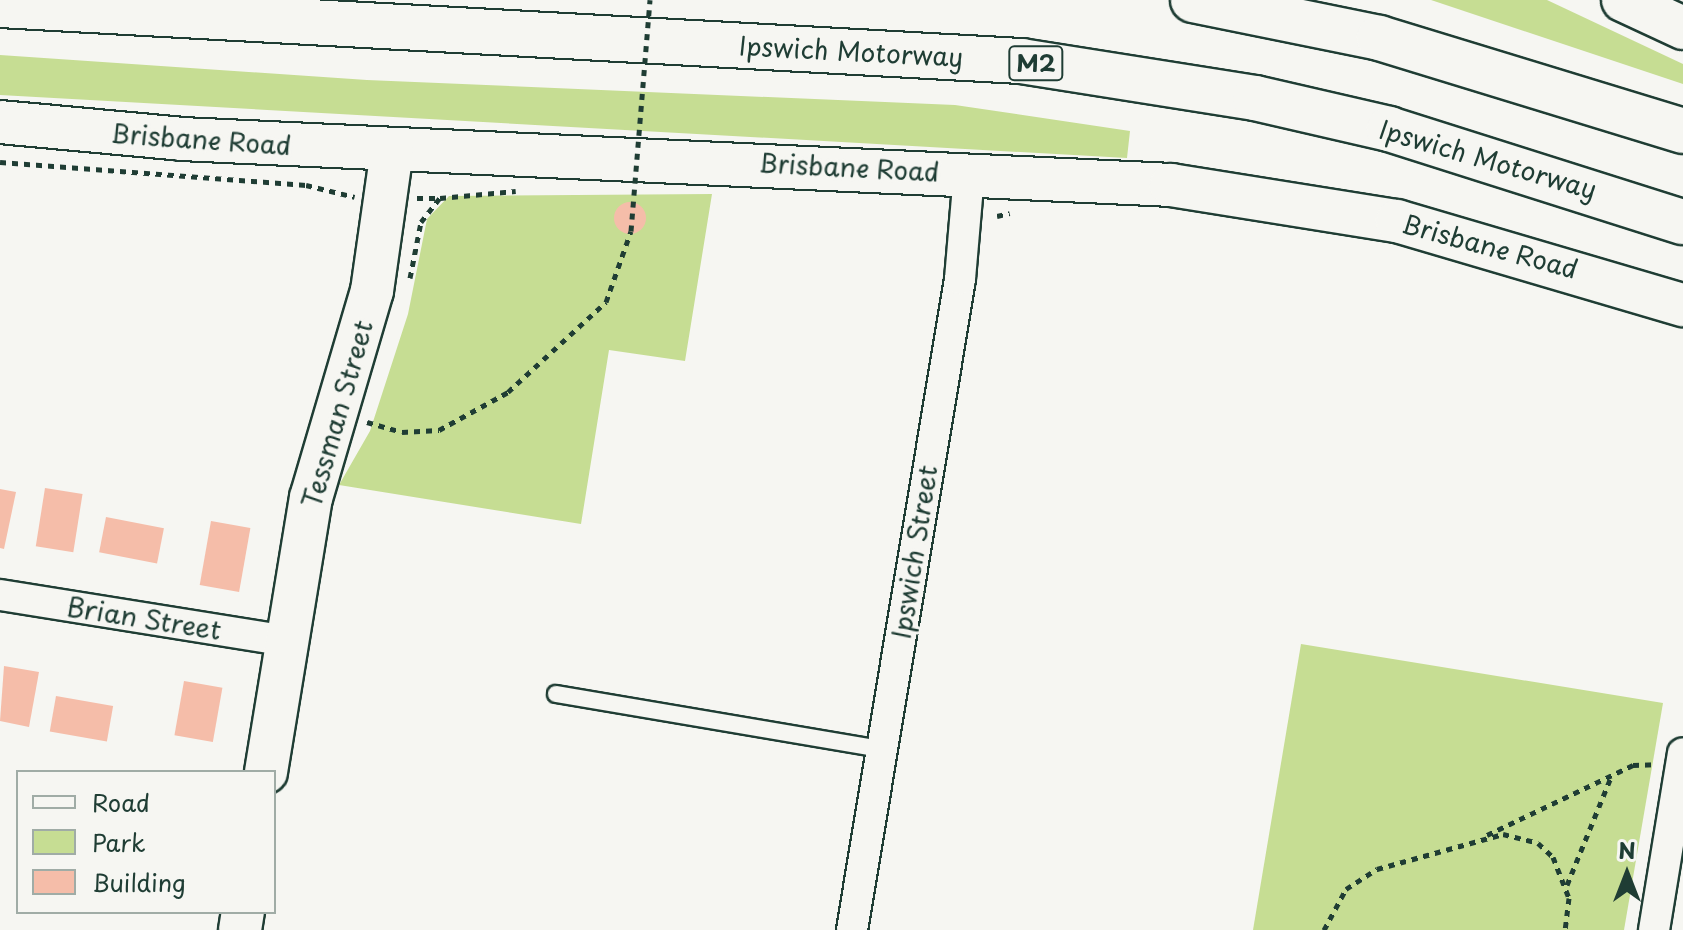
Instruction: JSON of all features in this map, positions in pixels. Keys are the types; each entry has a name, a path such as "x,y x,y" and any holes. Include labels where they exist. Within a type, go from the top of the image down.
{"highway":[{"path":"1193,0 1379,38 1683,131"},
{"name":"Ipswich Motorway","path":"0,5 1021,61 1240,96 1389,129 1683,222"}],"street":[{"path":"1623,0 1683,28"},
{"name":"Brisbane Road","path":"0,122 392,151 969,173 1171,185 1306,204 1488,243 1683,305"},
{"name":"Tessman Street","path":"266,770 324,441 379,263 392,151"},
{"name":"Ipswich Street","path":"852,930 960,279 969,173"},
{"name":"Brian Street","path":"0,595 288,641"},
{"path":"1654,930 1682,759"}],"lane":[{"path":"556,694 882,749"}],"path":[{"path":"367,422 402,432 439,430 508,392 606,302 631,231 650,0"},
{"path":"0,162 306,185 348,199"},
{"path":"997,216 1020,211"},
{"path":"1324,930 1360,878 1487,835 1633,765 1682,759"},
{"path":"1565,930 1566,886 1611,777"},
{"path":"1487,835 1538,843 1566,886"}],"green space":[{"path":"1431,0 1547,0 1683,64 1683,84"},
{"path":"0,55 367,80 955,105 1130,131 1127,158 0,95"},
{"path":"712,194 685,361 609,350 581,524 339,485 370,431 408,314 427,219 449,196"},
{"path":"1301,644 1663,703 1624,930 1253,930"}],"building":[{"path":"630,202 641,207 646,218 641,229 630,234 619,229 614,218 619,207"},
{"path":"45,488 83,494 73,552 36,546"},
{"path":"0,489 16,492 4,549 0,548"},
{"path":"106,517 164,528 157,564 99,552"},
{"path":"211,521 250,528 239,592 200,585"},
{"path":"4,666 39,672 29,727 0,721"},
{"path":"184,681 222,688 213,742 174,735"},
{"path":"56,696 113,706 107,742 50,731"}]}
